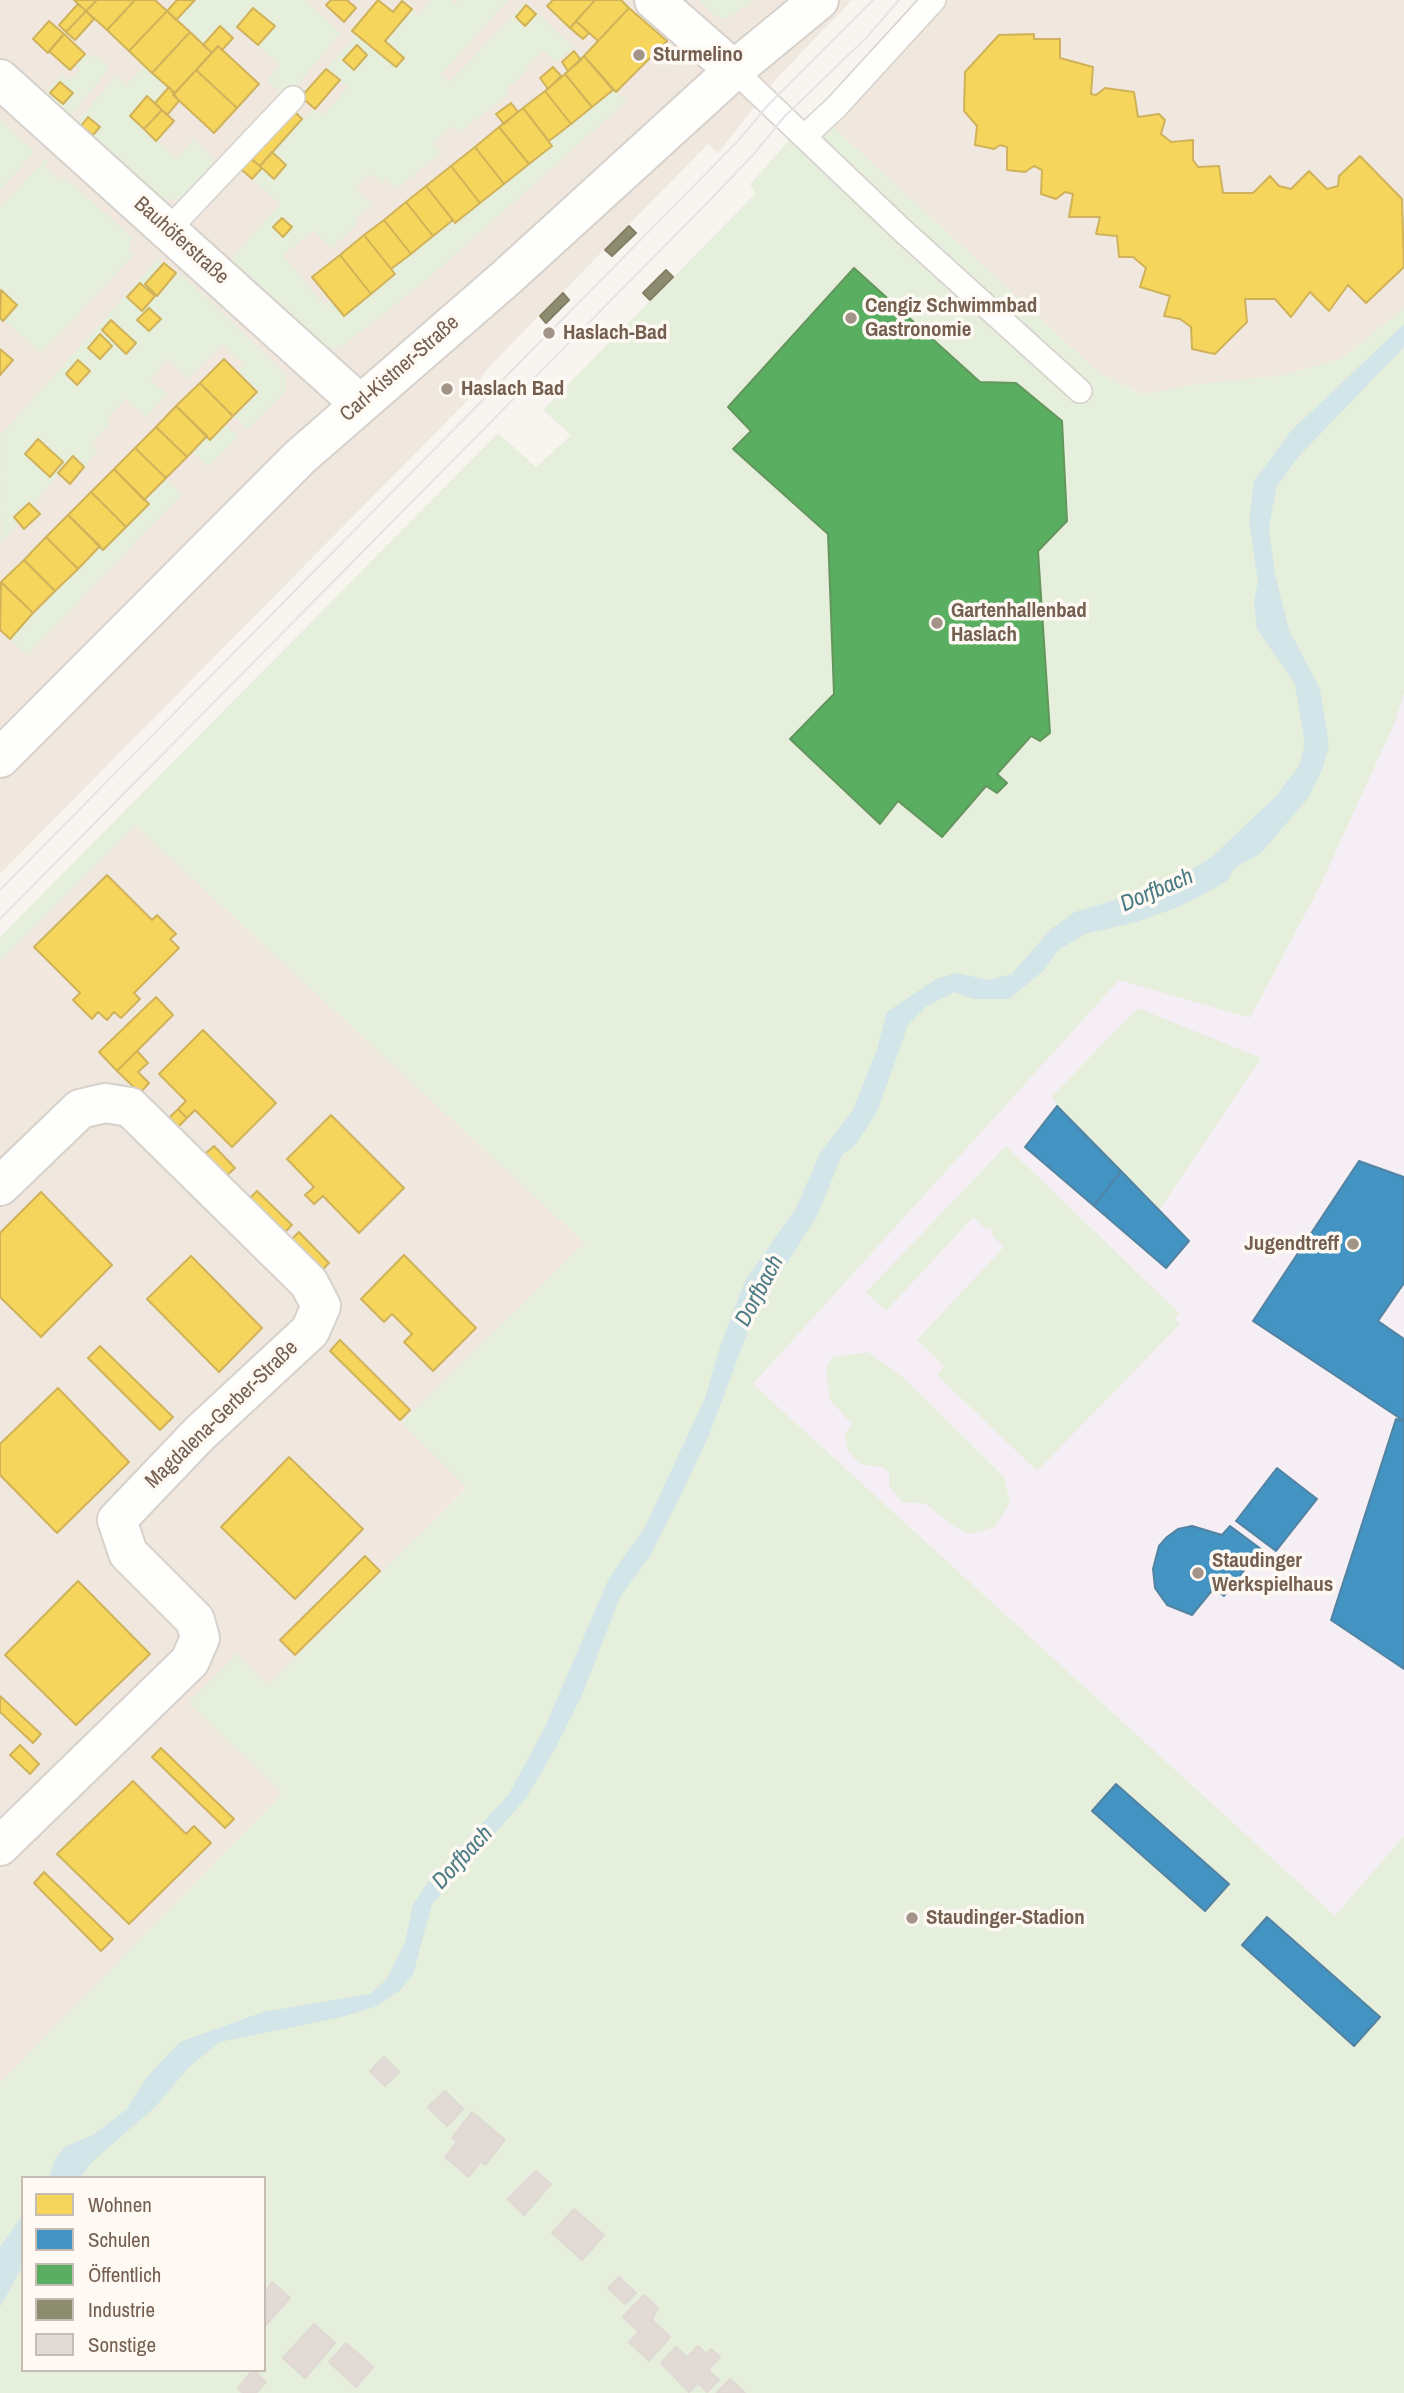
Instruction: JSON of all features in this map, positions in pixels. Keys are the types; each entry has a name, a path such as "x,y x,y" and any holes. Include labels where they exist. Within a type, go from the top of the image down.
{"street":[{"path":"654,0 734,70"},
{"name":"Carl-Kistner-Straße","path":"0,758 300,457 507,277 734,70 818,0"},
{"name":"Bauhöferstraße","path":"0,79 360,404"},
{"name":"Magdalena-Gerber-Straße","path":"0,1186 80,1109 105,1103 130,1107 309,1283 321,1306 310,1331 199,1434 117,1520 128,1553 194,1620 200,1638 190,1661 0,1846"}],"lane":[{"path":"804,136 837,106 934,0"},
{"path":"734,70 902,230 1080,391"},
{"path":"169,229 293,98"}],"shaded area":[{"path":"0,0 852,0 779,76 718,153 708,144 486,370 470,398 0,874"},
{"path":"917,0 1404,0 1404,309 1340,359 1279,376 1199,384 1143,394 1100,374 816,111"},
{"path":"1404,693 1404,1836 1335,1916 753,1384 1119,979 1250,1018 1320,886 1395,722"},
{"path":"135,825 585,1243 402,1422 467,1487 268,1686 190,1703 283,1793 0,2083 0,960"}],"green space":[{"path":"195,0 305,0 341,33 287,97 267,81 280,65 237,27 230,35 203,45 176,20"},
{"path":"431,0 450,0 455,4 459,0 508,0 441,75 450,82 525,2 574,47 557,62 543,51 525,67 528,70 506,89 510,93 459,133 454,126 433,142 441,153 396,189 387,180 382,183 369,174 355,188 373,205 354,219 358,224 331,248 314,231 283,255 324,305 331,300 343,316 395,275 391,269 552,146 549,141 613,90 627,101 430,277 344,345 335,349 326,347 231,259 280,204 252,179 262,168 260,166 302,119 315,109 323,115 348,87 326,69 356,35 397,67 404,57 385,41 412,9 419,15"},
{"path":"698,0 754,0 727,19 716,16"},
{"path":"85,54 99,58 110,68 68,118 42,96 61,74 70,80 80,70 74,66"},
{"path":"145,65 169,87 155,103 147,97 130,116 177,159 194,138 214,160 214,166 183,200 162,199 75,124 116,76 127,85"},
{"path":"816,111 1100,374 1142,394 1199,384 1279,376 1340,359 1404,309 1404,693 1395,722 1320,886 1250,1018 1119,980 753,1384 1335,1916 1404,1836 1404,2393 0,2393 0,2083 283,1793 189,1703 237,1653 268,1685 467,1488 402,1422 585,1243 135,825 0,960 0,937 498,433 536,467 571,435 543,410 756,193 750,184"},
{"path":"0,120 35,152 0,190"},
{"path":"45,159 48,162 45,167 60,180 64,177 132,237 129,249 134,255 41,353 4,320 17,305 0,291 0,208"},
{"path":"157,260 183,276 286,374 285,392 247,429 233,416 257,392 238,372 244,364 222,344 189,379 168,359 150,379 167,394 146,417 126,399 107,418 110,424 90,444 98,450 84,467 72,457 32,506 40,514 24,529 19,524 1,543 0,436"},
{"path":"226,424 238,437 208,467 192,451"},
{"path":"166,478 182,494 27,655 10,639"},
{"path":"1138,1008 1261,1058 1159,1210 1057,1106 1052,1096"},
{"path":"1006,1146 1179,1313 1175,1319 1180,1324 1037,1471 937,1375 944,1366 917,1340 1004,1247 992,1235 994,1230 990,1227 987,1230 973,1217 886,1311 866,1292"},
{"path":"868,1352 905,1379 1004,1477 1010,1503 995,1527 970,1534 953,1526 926,1504 902,1502 889,1486 889,1473 882,1467 860,1464 848,1451 845,1434 852,1424 830,1400 826,1369 833,1357"}],"water":[{"name":"Dorfbach","path":"1404,324 1404,347 1298,457 1276,488 1269,529 1275,574 1289,630 1320,689 1329,745 1322,770 1308,798 1260,854 1234,868 1228,880 1215,888 1181,906 1136,922 1085,934 1058,950 1043,971 1009,999 974,999 954,992 927,1006 908,1025 877,1112 856,1144 842,1155 817,1216 754,1315 709,1435 650,1556 620,1597 582,1695 555,1749 527,1797 432,1904 413,1975 399,1991 377,2006 342,2017 220,2042 189,2067 155,2107 92,2162 82,2176 50,2176 55,2159 66,2146 93,2135 127,2109 146,2078 180,2042 263,2012 370,1994 387,1979 405,1942 413,1905 425,1886 509,1794 545,1727 609,1578 645,1527 705,1398 721,1344 745,1281 796,1208 820,1153 853,1110 877,1049 887,1012 936,979 957,973 988,980 1012,974 1050,930 1075,912 1171,883 1213,856 1276,796 1299,766 1305,744 1295,684 1257,629 1254,601 1258,582 1249,521 1254,481 1291,431"},
{"path":"21,2217 21,2269 0,2307 0,2247"}],"building: Wohnen":[{"path":"74,0 97,0 86,11"},
{"path":"97,0 135,0 107,30 86,11"},
{"path":"135,0 155,0 167,11 129,51 107,30"},
{"path":"177,0 195,0 176,20 167,11"},
{"path":"331,0 347,0 356,8 344,22 326,5"},
{"path":"378,0 393,12 402,1 412,9 385,41 404,58 396,67 352,31"},
{"path":"553,0 595,0 570,28 547,6"},
{"path":"595,0 621,0 629,8 598,41 576,21"},
{"path":"78,4 86,11 66,32 59,25"},
{"path":"526,5 536,14 525,26 516,17"},
{"path":"253,8 275,26 258,45 237,27"},
{"path":"629,8 667,41 616,92 584,56"},
{"path":"86,11 94,19 75,40 66,32"},
{"path":"167,11 190,32 152,73 129,51"},
{"path":"49,21 64,34 48,53 33,39"},
{"path":"576,21 589,33 583,39 570,28"},
{"path":"220,26 233,38 222,50 218,46 212,53 203,45"},
{"path":"190,32 212,53 175,93 152,73"},
{"path":"64,34 85,54 70,70 49,51"},
{"path":"1034,34 1034,39 1060,39 1060,58 1093,67 1091,94 1096,95 1105,88 1134,92 1138,117 1159,114 1165,120 1161,134 1171,142 1193,140 1193,160 1198,167 1219,166 1223,193 1253,193 1270,176 1279,186 1291,189 1309,171 1327,189 1338,186 1339,176 1360,156 1402,199 1404,267 1366,303 1348,285 1329,311 1310,292 1291,317 1275,299 1245,299 1247,322 1215,354 1192,349 1191,327 1180,319 1164,316 1170,296 1140,287 1146,268 1133,257 1119,257 1117,236 1096,234 1100,217 1069,217 1073,194 1065,192 1056,199 1041,194 1042,170 1034,166 1025,172 1007,170 1007,147 1000,145 994,149 975,145 977,126 964,111 965,72 999,35"},
{"path":"357,45 367,55 354,70 343,60"},
{"path":"218,46 259,84 237,108 196,70"},
{"path":"574,51 581,60 568,71 562,62"},
{"path":"584,56 613,90 592,107 565,74"},
{"path":"553,67 561,76 548,89 540,78"},
{"path":"326,69 340,80 315,109 301,97"},
{"path":"196,70 237,108 214,133 173,95"},
{"path":"565,74 592,107 571,124 545,91"},
{"path":"60,82 73,93 63,104 50,93"},
{"path":"169,87 179,101 167,115 155,103"},
{"path":"545,91 571,124 549,141 523,108"},
{"path":"147,96 162,110 144,129 130,116"},
{"path":"511,103 518,112 504,124 496,114"},
{"path":"523,108 552,146 529,164 499,127"},
{"path":"162,110 174,121 156,141 144,129"},
{"path":"293,110 302,119 260,166 250,158"},
{"path":"88,117 100,127 93,135 81,126"},
{"path":"499,127 529,164 504,184 475,147"},
{"path":"475,147 504,184 480,203 451,166"},
{"path":"272,152 286,165 274,179 260,166"},
{"path":"250,158 262,168 252,179 240,168"},
{"path":"451,166 480,203 455,223 426,186"},
{"path":"426,186 453,220 433,236 406,202"},
{"path":"406,202 433,236 411,254 384,220"},
{"path":"282,218 292,227 283,237 273,227"},
{"path":"384,220 411,254 391,269 364,235"},
{"path":"364,235 395,274 371,294 340,255"},
{"path":"340,255 371,294 344,316 312,277"},
{"path":"164,263 176,273 157,296 145,284"},
{"path":"140,283 155,296 142,311 127,297"},
{"path":"1,290 17,305 3,321 0,318"},
{"path":"149,308 161,319 149,331 137,320"},
{"path":"111,320 136,343 126,354 102,330"},
{"path":"100,334 112,346 100,359 88,348"},
{"path":"0,349 13,360 0,375"},
{"path":"224,359 257,392 233,416 200,383"},
{"path":"78,360 90,371 77,385 66,374"},
{"path":"200,383 233,416 210,440 176,406"},
{"path":"176,406 207,436 187,457 156,427"},
{"path":"156,427 187,457 166,478 135,448"},
{"path":"38,439 63,462 50,477 25,454"},
{"path":"135,448 166,478 144,500 114,469"},
{"path":"73,456 84,467 70,484 58,473"},
{"path":"114,469 149,504 126,527 91,492"},
{"path":"91,492 126,527 103,550 68,515"},
{"path":"29,503 40,514 24,529 14,517"},
{"path":"68,515 100,546 78,569 46,537"},
{"path":"46,537 78,569 55,591 24,560"},
{"path":"24,560 55,591 33,613 1,582"},
{"path":"1,582 33,613 10,639 0,630"},
{"path":"107,875 152,920 157,915 176,934 170,939 179,948 134,993 140,999 121,1018 114,1012 107,1020 98,1012 92,1019 73,1000 80,993 34,947"},
{"path":"156,997 173,1015 117,1071 99,1052"},
{"path":"203,1030 276,1103 232,1147 195,1110 187,1118 178,1109 186,1101 159,1074"},
{"path":"137,1051 148,1063 138,1072 149,1083 140,1093 117,1071"},
{"path":"178,1109 187,1118 178,1127 169,1118"},
{"path":"331,1115 404,1188 359,1233 323,1196 314,1204 305,1195 314,1187 287,1159"},
{"path":"214,1146 235,1168 226,1176 205,1154"},
{"path":"257,1191 292,1225 282,1235 247,1201"},
{"path":"41,1192 112,1265 41,1337 0,1297 0,1233"},
{"path":"299,1232 329,1263 319,1273 289,1242"},
{"path":"404,1255 476,1328 433,1371 404,1342 412,1334 392,1314 384,1322 361,1299"},
{"path":"191,1256 262,1328 219,1372 147,1299"},
{"path":"340,1340 410,1410 400,1420 330,1351"},
{"path":"100,1346 173,1417 160,1430 88,1358"},
{"path":"58,1388 129,1462 57,1533 0,1475 0,1444"},
{"path":"289,1457 363,1529 295,1599 221,1527"},
{"path":"365,1556 380,1571 295,1655 280,1640"},
{"path":"78,1581 150,1654 76,1725 5,1655"},
{"path":"0,1696 41,1734 33,1743 0,1712"},
{"path":"20,1745 39,1764 30,1774 10,1755"},
{"path":"161,1748 234,1819 225,1828 152,1757"},
{"path":"133,1781 186,1834 194,1826 211,1843 129,1924 57,1854"},
{"path":"44,1872 113,1939 101,1951 34,1883"}],"building: Schulen":[{"path":"1057,1106 1121,1171 1094,1206 1025,1147"},
{"path":"1359,1161 1404,1177 1404,1283 1378,1321 1404,1339 1404,1421 1253,1321"},
{"path":"1121,1171 1189,1241 1166,1268 1094,1206"},
{"path":"1396,1419 1404,1421 1404,1669 1331,1620"},
{"path":"1277,1468 1317,1499 1276,1551 1236,1521"},
{"name":"Staudinger Werkspielhaus","path":"1192,1526 1222,1535 1230,1526 1261,1549 1224,1596 1214,1588 1192,1615 1167,1605 1155,1588 1153,1569 1159,1546 1167,1537 1178,1529"},
{"path":"1116,1784 1229,1884 1205,1911 1092,1811"},
{"path":"1267,1917 1380,2017 1354,2046 1242,1945"}],"building: Öffentlich":[{"name":"Gartenhallenbad Haslach","path":"854,268 980,382 1016,383 1062,421 1067,521 1038,551 1050,733 1040,741 1031,736 997,774 1007,783 997,793 986,786 942,837 898,801 880,824 790,739 834,694 828,534 733,449 751,431 728,407"}],"building: Industrie":[{"path":"629,226 636,233 612,256 605,250"},
{"path":"666,270 673,277 650,300 643,293"},
{"path":"563,293 569,300 546,323 540,316"}],"building: Sonstige":[{"path":"384,2057 399,2072 385,2086 370,2071"},
{"path":"445,2091 463,2109 447,2126 428,2107"},
{"path":"472,2112 505,2140 485,2165 481,2161 469,2177 445,2157 457,2142 452,2138"},
{"path":"536,2171 551,2184 524,2215 508,2199"},
{"path":"574,2209 604,2235 582,2260 552,2233"},
{"path":"619,2277 636,2293 625,2304 608,2288"},
{"path":"272,2282 290,2298 279,2310 266,2298"},
{"path":"644,2295 658,2308 652,2320 670,2337 649,2361 629,2342 639,2332 623,2317"},
{"path":"266,2298 279,2310 266,2325"},
{"path":"314,2324 335,2343 305,2378 283,2358"},
{"path":"346,2343 373,2367 356,2387 329,2362"},
{"path":"698,2346 706,2354 711,2349 720,2357 708,2370 719,2380 707,2392 698,2383 689,2392 661,2363 676,2347 687,2357"},
{"path":"251,2372 255,2372 266,2382 256,2393 243,2393 238,2388"},
{"path":"730,2379 745,2393 717,2393"}],"tram line":[{"path":"0,890 737,142 769,104 873,0"},
{"path":"0,919 708,202 753,155 784,117 867,37 899,0"}],"place":[{"name":"Sturmelino","path":"639,55"},
{"name":"Cengiz Schwimmbad Gastronomie","path":"851,318"},
{"name":"Haslach-Bad","path":"549,333"},
{"name":"Haslach Bad","path":"447,389"},
{"name":"Gartenhallenbad Haslach","path":"937,623"},
{"name":"Jugendtreff","path":"1353,1244"},
{"name":"Staudinger Werkspielhaus","path":"1198,1573"},
{"name":"Staudinger-Stadion","path":"912,1918"}]}
